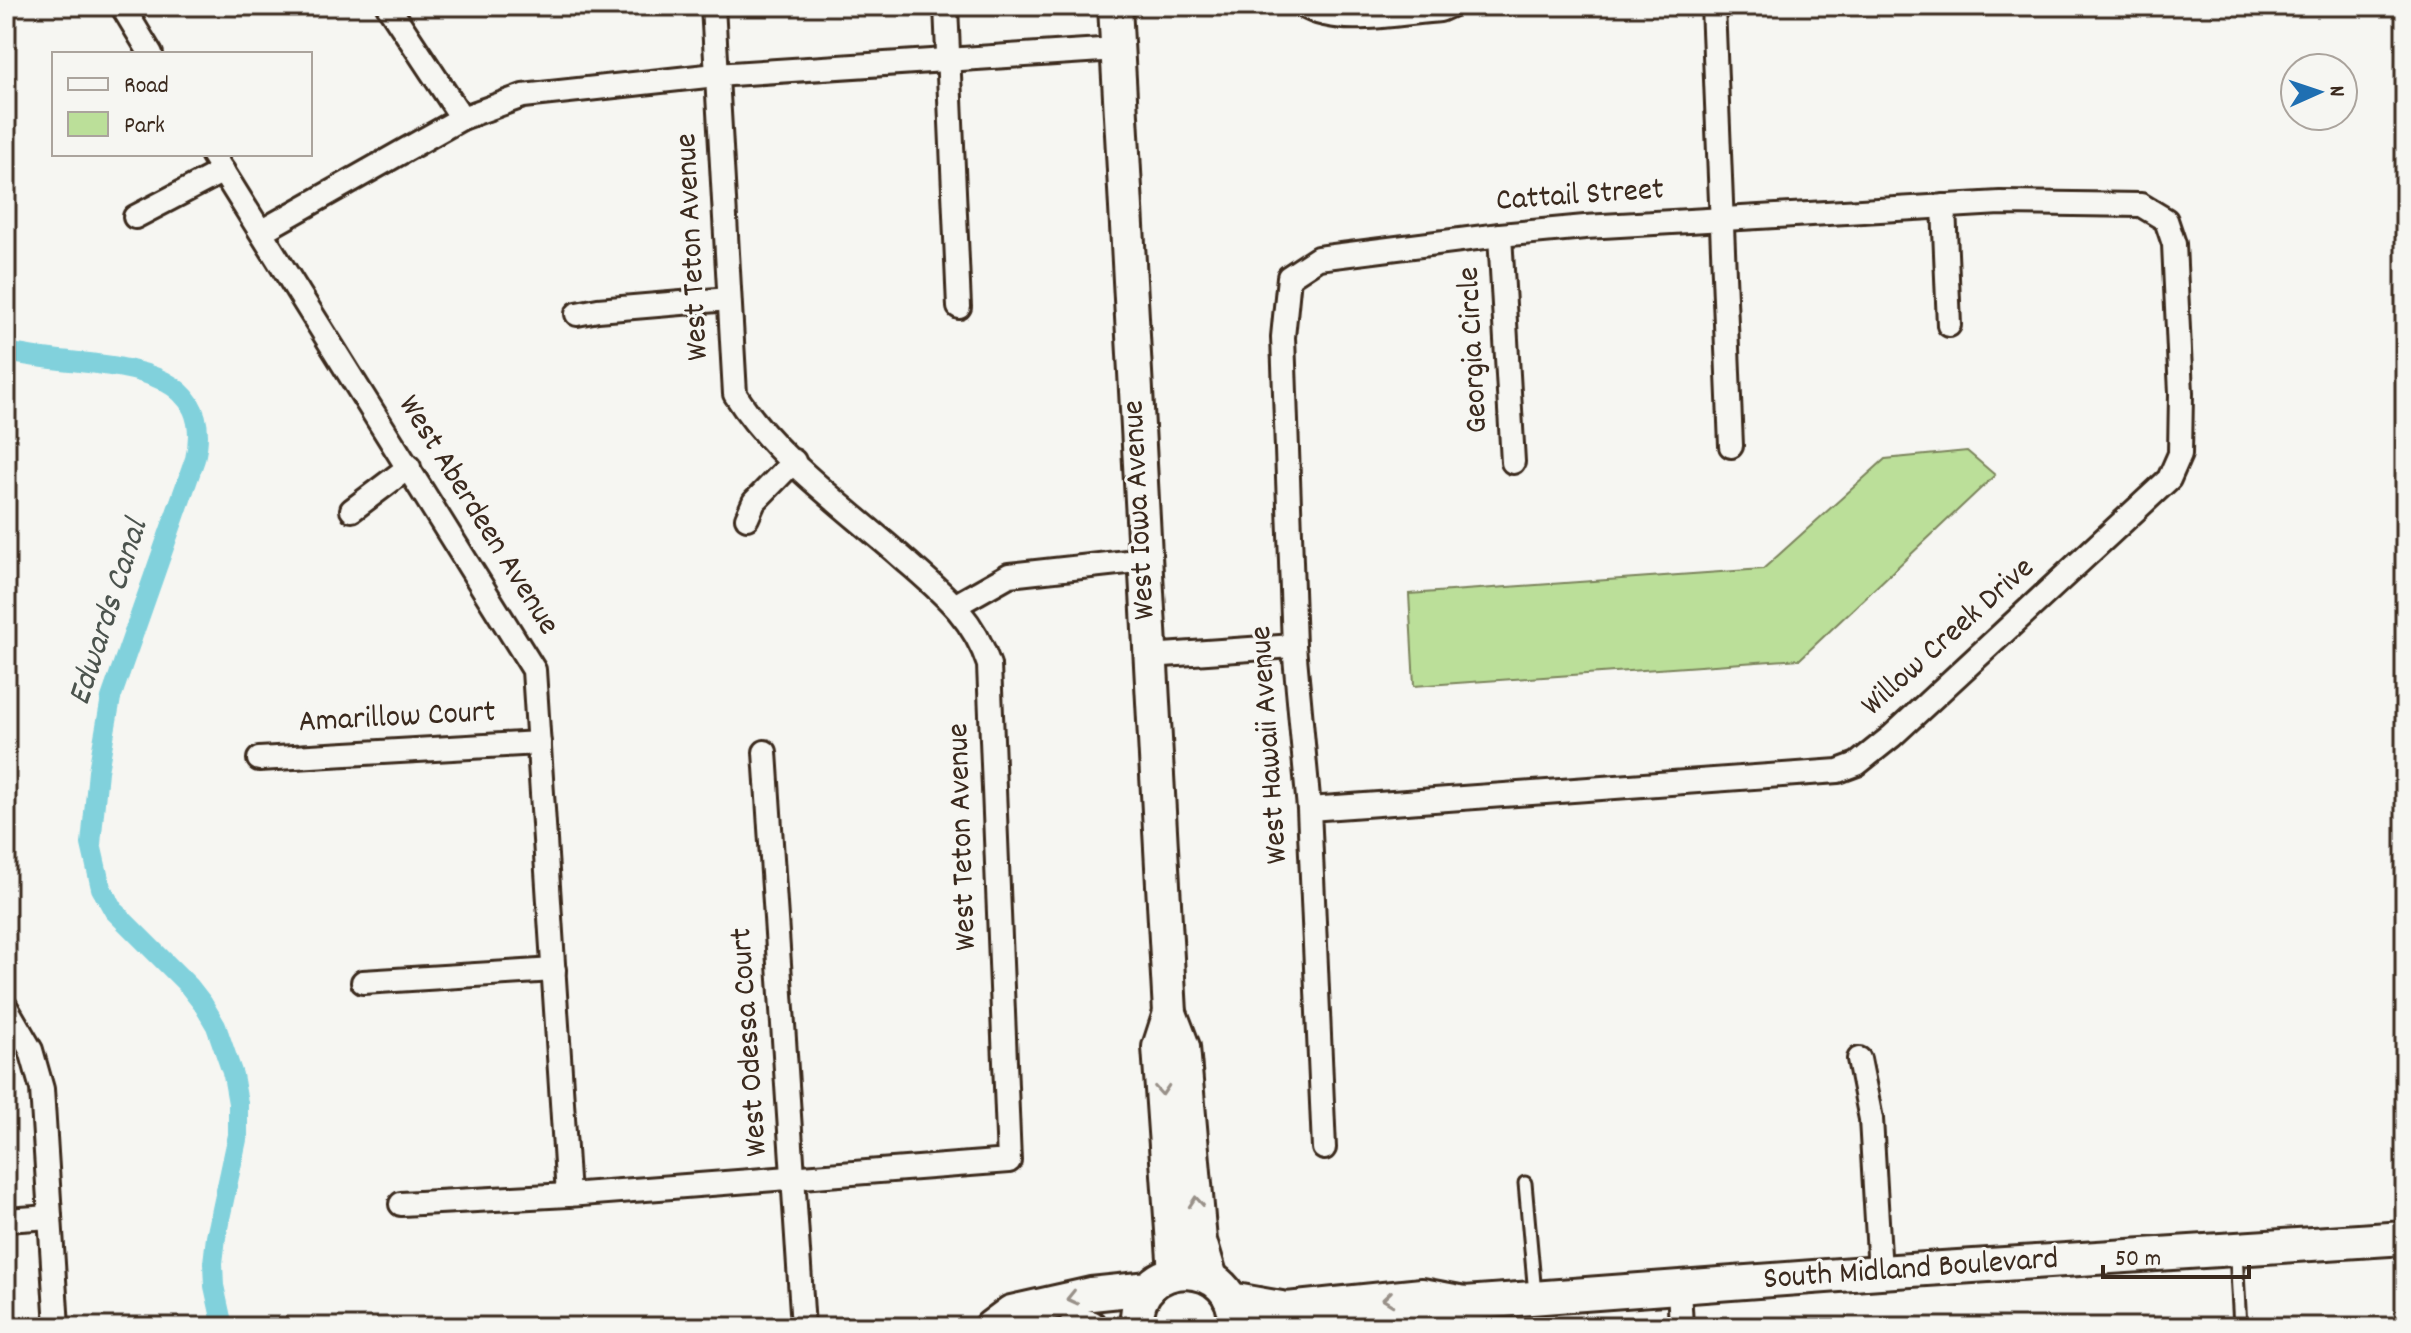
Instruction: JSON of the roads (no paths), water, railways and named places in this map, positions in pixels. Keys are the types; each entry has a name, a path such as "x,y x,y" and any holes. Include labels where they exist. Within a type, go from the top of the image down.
{"main road":[{"name":"West Iowa Avenue","path":"1115,6 1170,1013 1183,1047 1199,1235 1225,1302"},
{"name":"West Iowa Avenue","path":"1162,1280 1159,1047 1170,1013"},
{"name":"South Midland Boulevard","path":"1162,1280 1197,1272 1225,1302 1287,1309 1422,1295 1465,1303 2405,1238"},
{"path":"991,1327 1011,1312 1162,1280"},
{"path":"1137,1327 1137,1309 1162,1280"},
{"name":"South Midland Boulevard","path":"1366,1327 1425,1317 1465,1303"},
{"path":"1075,1327 1090,1327"}],"street":[{"path":"122,6 150,52"},
{"path":"388,6 462,118"},
{"name":"West Teton Avenue","path":"401,1204 568,1195 1009,1161 989,665 980,639 956,605 753,422 735,394 713,6"},
{"path":"946,6 959,307"},
{"path":"1304,6 1313,12 1338,18 1440,10 1449,6"},
{"path":"1713,6 1731,446"},
{"path":"262,231 462,118 523,96 716,75 1117,49"},
{"path":"135,217 217,162"},
{"name":"West Aberdeen Avenue","path":"217,162 534,670 568,1195"},
{"name":"Cattail Street","path":"1283,337 1289,277 1318,258 1500,235 2000,203"},
{"name":"Willow Creek Drive","path":"1309,809 1838,771 1857,764 1892,736 2169,479 2180,454 2181,393 2174,244 2166,220 2141,205 2000,203"},
{"path":"1944,206 1949,325"},
{"name":"Georgia Circle","path":"1500,235 1513,462"},
{"path":"577,314 729,299"},
{"name":"West Hawaii Avenue","path":"1283,337 1294,646 1309,809 1324,1148"},
{"path":"747,518 754,502 794,461"},
{"path":"352,510 409,467"},
{"path":"956,605 1009,575 1145,560"},
{"path":"1149,656 1294,646"},
{"name":"Amarillow Court","path":"259,759 539,743"},
{"name":"West Odessa Court","path":"765,752 803,1327"},
{"path":"363,982 554,970"},
{"path":"6,1007 31,1050 42,1089 57,1327"},
{"path":"1859,1059 1871,1119 1880,1272"},
{"path":"6,1220 50,1217"},
{"path":"1679,1288 1681,1327"}],"lane":[{"path":"1525,1183 1535,1298"},
{"path":"2236,1248 2240,1327"}],"waterway":[{"name":"Edwards Canal","path":"6,351 134,370 164,381 185,398 197,423 195,459 111,698 98,771 91,844 101,888 114,911 203,1004 216,1026 233,1075 238,1103 238,1135 213,1263 214,1286 223,1327"}]}
